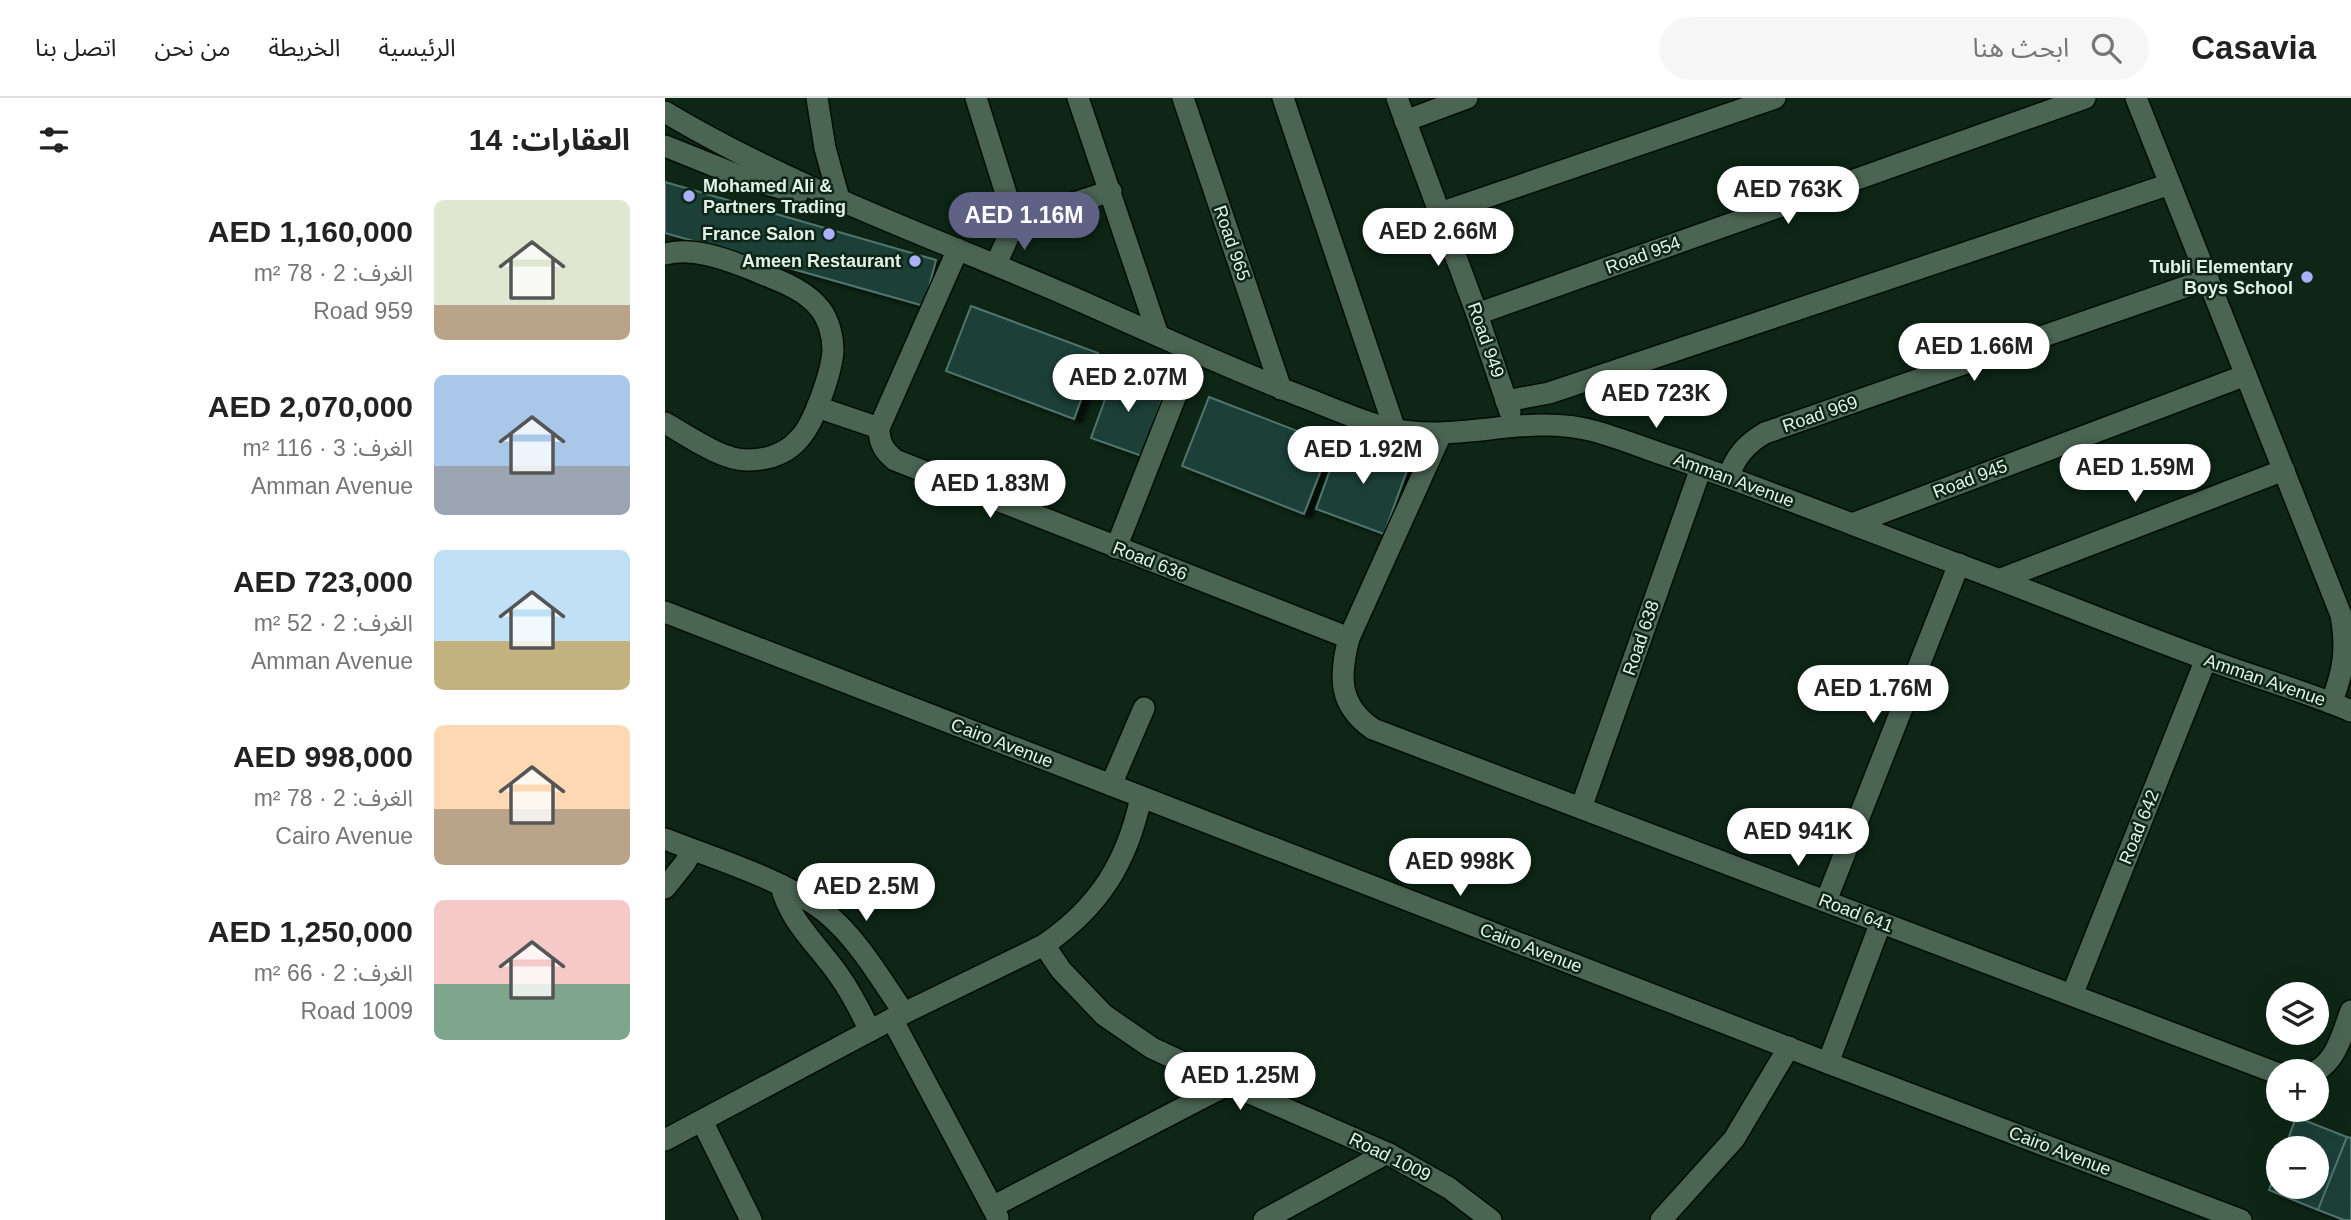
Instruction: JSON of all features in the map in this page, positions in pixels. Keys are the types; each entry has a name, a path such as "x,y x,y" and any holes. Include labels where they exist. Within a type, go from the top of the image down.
{"street":[{"path":"817,98 825,148 839,199"},
{"path":"976,98 1015,222 996,264"},
{"path":"1078,98 1158,335"},
{"name":"Road 965","path":"1183,98 1281,389"},
{"path":"1283,98 1395,430"},
{"name":"Road 949","path":"1397,98 1477,314 1514,425"},
{"path":"1405,121 1467,98"},
{"path":"1440,213 1775,98"},
{"name":"Road 954","path":"1477,314 2085,98"},
{"path":"2136,98 2341,615 2345,637 2344,660 2331,703"},
{"name":"Amman Avenue","path":"665,112 750,160 996,264 1193,352 1369,423 1395,430 1441,434 1514,425 1554,424 1594,431 1728,477 2206,659 2351,711"},
{"name":"Amman Avenue","path":"665,146 742,177 805,195 839,199"},
{"path":"1506,401 1549,393 2170,184"},
{"path":"1015,222 1111,191"},
{"path":"817,407 879,428 957,249"},
{"path":"665,254 692,253 714,256 792,287 809,297 822,311 830,329 833,348 830,368 817,407 801,438 785,451 765,459 744,460 723,455 665,423"},
{"name":"Road 969","path":"1728,477 1741,451 1752,440 1765,433 2208,279"},
{"path":"1116,548 1193,352"},
{"name":"Road 945","path":"1851,524 2246,375"},
{"name":"Road 636","path":"879,428 879,439 885,451 895,460 1349,638"},
{"name":"Road 641","path":"1441,434 1349,638 1343,689 1349,706 1360,720 1373,729 2266,1069"},
{"name":"Road 638","path":"1581,808 1701,468"},
{"path":"2001,579 2284,470"},
{"path":"1826,901 1959,564"},
{"name":"Cairo Avenue","path":"665,612 1828,1063 2241,1220"},
{"name":"Road 642","path":"2071,995 2206,659"},
{"path":"1111,785 1144,708"},
{"path":"665,1140 898,1016 1044,945 1065,930 1102,892 1116,870 1136,822 1141,797"},
{"path":"665,839 781,885 814,904 845,931 898,1016 995,1214 1229,1084"},
{"path":"665,888 692,850"},
{"path":"781,885 784,898 796,922 841,978 870,1031"},
{"path":"1828,1063 1881,922"},
{"name":"Road 1009","path":"1044,945 1061,971 1104,1015 1152,1048 1387,1153 1449,1188 1490,1220"},
{"path":"2329,1060 2350,1014"},
{"path":"1661,1220 1734,1139 1789,1047"},
{"path":"702,1121 751,1220"},
{"path":"1264,1220 1387,1153"}],"building":[{"path":"665,182 936,260 924,306 665,233"},
{"path":"971,306 1098,353 1074,419 946,371"},
{"path":"1115,372 1165,390 1142,456 1091,438"},
{"path":"1209,397 1331,444 1304,514 1182,466"},
{"path":"1342,437 1410,462 1384,534 1316,509"},
{"path":"2294,1122 2309,1122 2347,1137 2329,1182 2329,1136 2289,1136"},
{"path":"2347,1137 2351,1138 2351,1220 2318,1210 2322,1199 2329,1199 2329,1182"},
{"path":"2291,1199 2322,1199 2318,1210"}],"place":[{"name":"Mohamed Ali & Partners Trading","path":"689,196"},
{"name":"France Salon","path":"829,234"},
{"name":"Ameen Restaurant","path":"915,261"},
{"name":"Tubli Elementary Boys School","path":"2307,277"}]}
